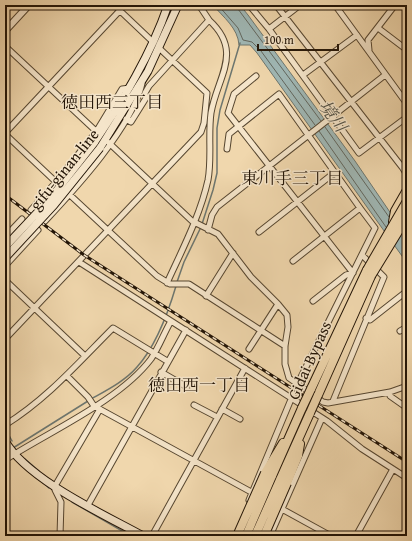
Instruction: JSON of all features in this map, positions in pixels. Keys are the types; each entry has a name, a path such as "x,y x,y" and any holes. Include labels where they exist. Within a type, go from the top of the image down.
{"highway":[{"path":"393,222 395,211 407,190"},
{"name":"Gidai Bypass","path":"256,536 293,429 302,408 393,222 407,200"},
{"name":"Gidai Bypass","path":"246,536 302,432 369,273 407,217"},
{"path":"399,230 407,224"},
{"path":"235,536 276,478"},
{"path":"264,536 276,478"}],"main road":[{"name":"gifu-ginan line","path":"5,247 97,146 130,88 153,42 168,5"},
{"name":"gifu-ginan line","path":"5,258 54,205 143,80 178,5"},
{"path":"10,449 55,486 143,536"}],"street":[{"path":"5,31 29,5"},
{"path":"114,5 153,42"},
{"path":"125,5 5,134 157,276 169,283 189,284 285,346"},
{"path":"169,283 195,224 208,180 211,113 227,63 227,52 223,38 198,5"},
{"path":"249,5 269,29 359,153 407,117"},
{"path":"276,5 407,175"},
{"path":"269,29 300,5"},
{"path":"335,5 407,104"},
{"path":"369,51 368,40 395,5"},
{"path":"126,119 131,122 146,98 145,93 149,86 171,60 209,20"},
{"path":"378,28 407,50"},
{"path":"303,75 357,35"},
{"path":"5,46 97,132"},
{"path":"5,339 79,262 151,183 201,132 204,123 207,93 159,48"},
{"path":"206,230 217,207 386,75"},
{"path":"256,76 234,94 228,113 353,273"},
{"path":"46,221 70,195 136,105 143,80"},
{"path":"32,210 97,132 122,89 130,88"},
{"path":"228,149 229,134 279,94 320,150 334,173 375,228 297,385 235,536"},
{"path":"109,143 195,224 218,234 251,277 287,315 288,327 285,346 285,364 289,378 297,385 322,402 390,392 407,386"},
{"path":"259,232 334,173"},
{"path":"293,261 360,208"},
{"path":"5,237 22,218"},
{"path":"5,266 38,230"},
{"path":"206,296 233,253"},
{"path":"333,401 384,277 362,255"},
{"path":"79,262 292,398 322,418 362,449 407,478"},
{"path":"313,301 346,275 353,273"},
{"path":"5,280 85,356"},
{"path":"366,318 370,320 407,291"},
{"path":"249,348 278,304"},
{"path":"5,460 10,449 94,405 131,380 152,353 169,320"},
{"path":"400,331 407,327"},
{"path":"5,425 39,402 67,376 113,328 167,361"},
{"path":"88,505 167,361 186,330"},
{"path":"152,536 245,368"},
{"path":"161,372 187,387"},
{"path":"67,376 94,405 100,409 331,536"},
{"path":"390,392 390,396 407,408"},
{"path":"194,404 217,417"},
{"path":"60,536 61,502 55,490 55,486 100,409"},
{"path":"222,409 240,419"},
{"path":"270,536 322,418"},
{"path":"356,536 393,469"}],"water":[{"path":"213,5 240,5 248,15 355,161 407,237 407,263 257,53 250,45 239,45 233,28"}],"waterway":[{"path":"202,224 217,173 217,128 220,110 240,43"},
{"path":"177,282 184,262 201,227"},
{"path":"91,399 127,377 144,359 161,329 176,286"},
{"path":"13,448 88,401"},
{"path":"5,428 12,441"},
{"path":"25,459 39,471"},
{"path":"41,481 49,488"},
{"path":"72,502 131,536"}],"railway":[{"path":"5,195 84,255 407,462"}],"district":[{"name":"徳田西三丁目","path":"112,102"},
{"name":"東川手三丁目","path":"292,178"},
{"name":"徳田西一丁目","path":"199,385"}],"water label":[{"name":"境川","path":"333,116"}]}
